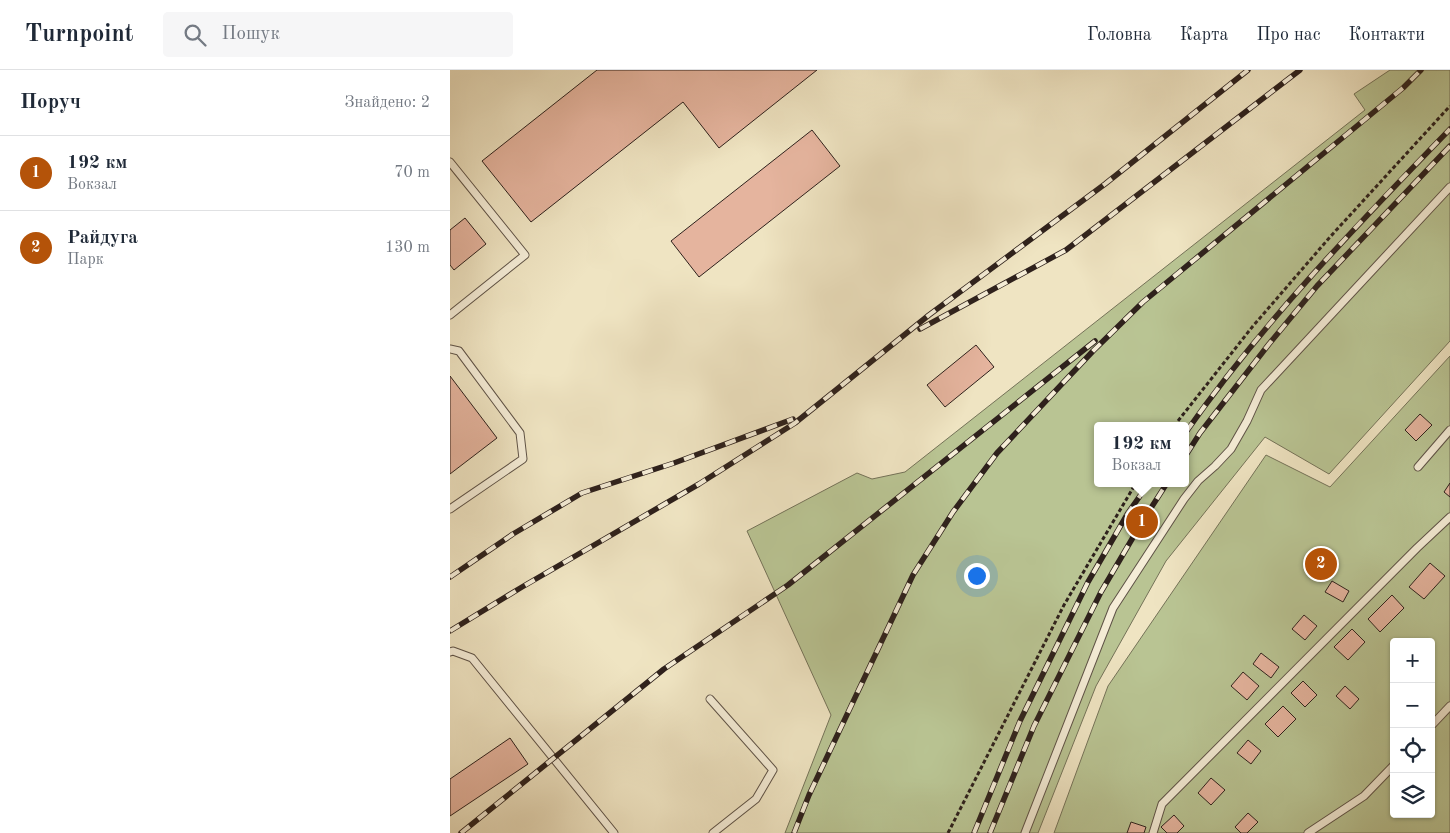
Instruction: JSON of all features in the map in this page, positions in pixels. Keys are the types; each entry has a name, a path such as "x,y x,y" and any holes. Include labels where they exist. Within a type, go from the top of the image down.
{"lane":[{"path":"450,162 525,255 450,315"},
{"path":"1025,833 1113,608 1184,499 1198,481 1216,466 1231,449 1247,421 1261,390 1450,187"},
{"path":"450,349 459,351 520,433 524,459 450,509"},
{"path":"1418,467 1450,430"},
{"path":"1153,833 1162,804 1450,517"},
{"path":"450,652 453,651 472,658 614,833"},
{"path":"710,699 773,770 756,799 713,833"},
{"path":"1435,722 1450,706"},
{"path":"1308,833 1364,796 1390,769"}],"path":[{"path":"1177,422 1253,326 1323,245 1450,106"},
{"path":"948,833 1064,605 1134,487"}],"green space":[{"path":"1390,70 1450,70 1450,341 1329,474 1265,437 1166,561 1096,686 1038,833 785,833 831,715 747,531 857,473 872,479 905,472 1365,110 1354,94"},
{"path":"1450,356 1450,833 1054,833 1108,686 1266,455 1330,487"}],"building":[{"path":"597,70 817,70 719,148 683,102 531,222 482,161"},
{"path":"812,130 840,166 699,277 671,241"},
{"path":"465,218 486,244 454,270 450,265 450,230"},
{"path":"976,345 994,367 945,407 927,385"},
{"path":"450,376 497,438 450,474"},
{"path":"1420,414 1432,425 1416,441 1405,430"},
{"path":"1450,483 1450,497 1444,492"},
{"path":"1430,563 1445,576 1424,599 1409,587"},
{"path":"1332,581 1349,591 1343,602 1325,592"},
{"path":"1392,595 1404,608 1380,632 1368,619"},
{"path":"1304,615 1317,626 1305,640 1292,629"},
{"path":"1352,629 1365,642 1348,660 1334,647"},
{"path":"1261,653 1279,667 1271,678 1253,664"},
{"path":"1243,672 1259,686 1247,700 1231,686"},
{"path":"1303,681 1317,695 1305,707 1291,693"},
{"path":"1345,686 1359,699 1350,709 1336,696"},
{"path":"1283,706 1296,719 1278,737 1265,724"},
{"path":"510,738 528,764 450,816 450,779"},
{"path":"1248,740 1261,751 1251,764 1237,753"},
{"path":"1211,778 1225,790 1211,805 1198,793"},
{"path":"1248,813 1258,822 1247,833 1241,833 1235,827"},
{"path":"1174,815 1184,826 1177,833 1167,833 1161,827"},
{"path":"1131,822 1146,827 1144,833 1127,833"}],"railway":[{"path":"450,631 699,484 795,423 929,315 1105,184 1248,70"},
{"path":"920,329 1066,250 1300,70"},
{"path":"794,833 809,795 913,575 953,512 997,453 1093,351 1143,302 1403,88 1421,70"},
{"path":"1189,428 1247,352 1312,275 1450,129"},
{"path":"1189,450 1200,433 1269,344 1317,286 1450,146"},
{"path":"461,833 664,669 788,585 1095,341"},
{"path":"450,577 513,534 582,493 674,463 793,419"},
{"path":"974,833 1020,721 1088,582 1128,513 1146,487"},
{"path":"990,833 1034,726 1101,592 1164,487"}],"place":[{"name":"192 км","path":"1142,522"},
{"name":"Райдуга","path":"1321,564"}]}
